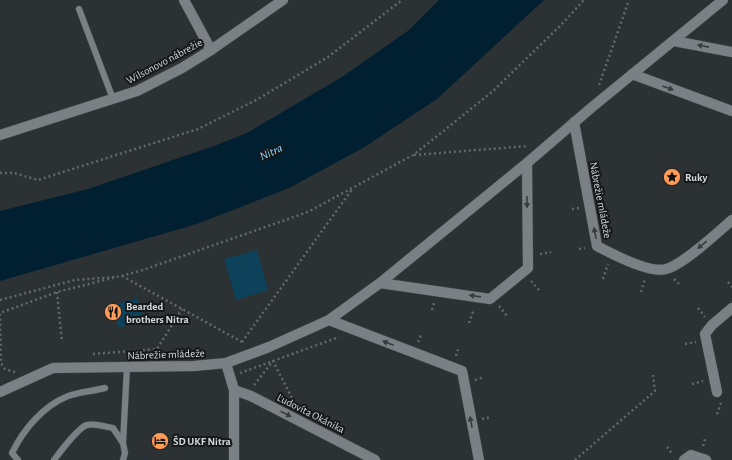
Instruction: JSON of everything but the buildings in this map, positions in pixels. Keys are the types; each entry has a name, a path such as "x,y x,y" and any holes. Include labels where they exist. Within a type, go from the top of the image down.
{"street":[{"path":"185,0 211,50"},
{"name":"Wilsonovo nábrežie","path":"0,135 70,111 137,91 182,68 211,50 283,0"},
{"name":"Nábrežie mládeže","path":"0,392 53,368 194,366 226,363 258,351 329,320 380,283 723,0"},
{"path":"674,41 732,52"},
{"path":"632,74 732,111"},
{"name":"Nábrežie mládeže","path":"574,122 597,246 612,254 649,269 665,270 677,264 732,220"},
{"path":"380,283 490,299 528,268 527,163"},
{"path":"716,392 705,334 712,325 732,308"},
{"path":"329,320 462,371 478,460"},
{"path":"226,363 234,390 234,460"},
{"name":"Ľudovíta Okánika","path":"234,390 251,396 375,460"},
{"path":"684,460 691,455 706,460"}],"lane":[{"path":"79,9 113,99"},
{"path":"123,460 125,453 123,443 127,367"},
{"path":"18,460 12,453 20,438 35,419 48,407 68,396 104,388"},
{"path":"54,460 75,435 86,425 98,425 113,428 123,443"}],"path":[{"path":"0,173 14,172 38,180 198,129 258,99 328,57 402,0"},
{"path":"17,372 5,369 1,363 0,313 58,292 140,271 308,212 413,155 493,91 561,25 584,0"},
{"path":"591,108 629,0"},
{"path":"413,155 548,145"},
{"path":"242,342 354,187"},
{"path":"0,300 75,280 122,276 258,351"},
{"path":"728,282 732,287"},
{"path":"58,292 62,342"},
{"path":"87,354 157,349 182,310"},
{"path":"230,376 357,331"},
{"path":"252,388 274,361"},
{"path":"274,361 296,407"},
{"path":"575,460 655,391 654,375"}],"shaded area":[{"path":"257,250 268,290 236,300 224,259"},
{"path":"137,298 144,320 119,328 112,305"}],"water":[{"name":"Nitra","path":"439,0 544,0 437,99 363,148 289,188 197,224 0,281 0,211 88,189 214,146 247,133 342,77 409,30"}],"place":[{"name":"Ruky","path":"672,177"},
{"name":"Bearded brothers Nitra","path":"113,312"},
{"name":"ŠD UKF Nitra","path":"160,441"}]}
